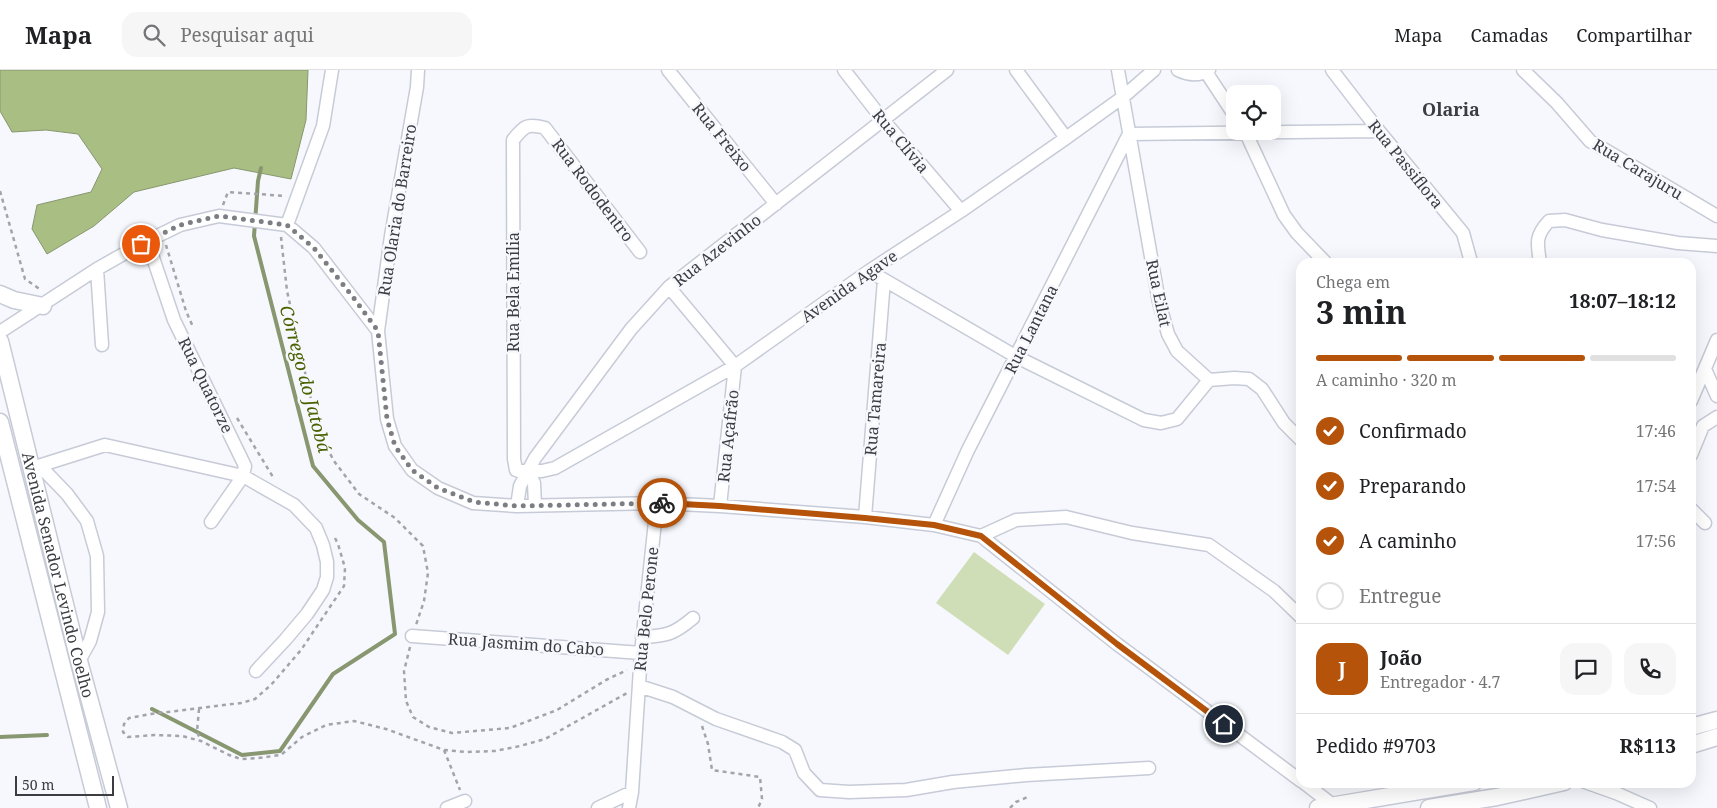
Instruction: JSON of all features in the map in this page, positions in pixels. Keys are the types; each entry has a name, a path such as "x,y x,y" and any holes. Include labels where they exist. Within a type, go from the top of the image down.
{"main road":[{"path":"0,294 14,300 42,298"},
{"name":"Avenida Senador Levindo Coelho","path":"0,341 36,467 79,661 119,808"},
{"name":"Avenida Senador Levindo Coelho","path":"1,433 98,808"},
{"path":"1696,726 1717,720"},
{"path":"1696,743 1717,737"},
{"path":"1318,808 1334,807 1440,788"},
{"path":"1429,808 1497,797 1537,788"}],"street":[{"path":"280,224 298,196 323,126 332,70"},
{"name":"Rua Olaria do Barreiro","path":"418,70 417,87 391,236 378,331 387,419 395,446 412,470 438,488 474,502 517,506 657,503 720,506 934,525 981,536 1117,644 1296,778"},
{"name":"Rua Freixo","path":"668,70 776,204"},
{"name":"Rua Clívia","path":"844,70 883,120 961,211"},
{"name":"Rua Azevinho","path":"517,506 520,486 535,458 631,329 669,287 947,70"},
{"path":"1016,70 1066,138"},
{"name":"Rua Eilat","path":"1118,70 1159,302 1168,334 1177,351 1209,380"},
{"name":"Avenida Agave","path":"528,471 555,468 735,366 869,271 961,211 1066,138 1123,97 1154,70"},
{"path":"1178,70 1188,74 1207,71 1226,102"},
{"name":"Rua Passiflora","path":"1332,70 1379,131 1463,233 1470,258"},
{"name":"Rua Carajuru","path":"1523,70 1557,103 1590,141 1717,216"},
{"name":"Rua Bela Emília","path":"528,471 516,470 514,459 513,140 521,129 532,125 545,128"},
{"name":"Rua Rododentro","path":"545,128 640,252"},
{"path":"1281,132 1379,131"},
{"path":"1129,134 1226,132"},
{"name":"Rua Lantana","path":"934,525 968,450 1129,134"},
{"path":"1250,140 1284,215 1296,233 1321,258"},
{"path":"0,332 42,298 147,240 180,225 221,216 280,224 314,248 378,331"},
{"path":"1539,258 1538,249 1540,231 1549,221 1565,220 1602,230 1678,243 1717,246"},
{"name":"Rua Quatorze","path":"147,240 174,320 245,466 243,476"},
{"path":"97,269 102,345"},
{"path":"869,271 1017,357 1144,420 1161,423 1177,419 1209,380 1249,379 1262,389 1284,423 1296,435"},
{"name":"Rua Tamareira","path":"865,518 884,280"},
{"path":"669,287 735,366"},
{"path":"1696,390 1717,340"},
{"name":"Rua Açafrão","path":"720,506 735,366"},
{"path":"1705,369 1717,396"},
{"path":"1696,443 1703,426 1717,417"},
{"path":"36,467 105,445 243,476 294,505 316,528 323,544 327,562 327,577 323,590 307,614 287,639 256,671"},
{"path":"36,467 67,494 87,522 97,556 98,612 90,641 79,661"},
{"path":"528,471 534,483 535,505"},
{"path":"211,522 243,476"},
{"name":"Rua Belo Perone","path":"629,808 632,792 642,637 657,503"},
{"path":"1696,514 1705,523"},
{"path":"981,536 1016,520 1066,518 1132,533 1208,545 1274,590 1296,612"},
{"path":"642,637 668,634 678,630 693,618"},
{"name":"Rua Jasmim do Cabo","path":"412,636 640,659"},
{"name":"Rua Belo Perone","path":"639,686 673,698 716,719 782,742 795,750 804,773 820,790 849,792 906,790 953,782 1026,774 1149,768"},
{"name":"Rua Olaria do Barreiro","path":"1310,788 1334,807"},
{"path":"1602,788 1650,808"},
{"path":"598,808 632,792"},
{"path":"447,808 465,801"}],"path":[{"path":"0,190 25,279 42,298"},
{"path":"221,216 228,192 298,196"},
{"path":"280,224 286,291 318,431 334,460 359,494 395,518 423,546 428,573 424,601 412,636 404,671 406,701 414,717 430,727 452,733 510,728 556,710 640,659"},
{"path":"696,708 708,744 712,770 760,777 762,799 758,808"},
{"path":"199,709 197,732 201,741"},
{"path":"444,750 465,801"},
{"path":"1010,808 1016,802 1030,796"}],"shaded area":[{"path":"0,70 308,70 306,120 291,179 234,168 134,192 94,226 47,254 32,229 37,205 91,192 102,169 78,134 46,130 12,132 0,111"},
{"path":"974,552 1045,604 1008,655 936,603"}],"waterway":[{"name":"Córrego do Jatobá","path":"152,709 242,755 280,751 333,674 395,634 384,542 358,520 313,466 254,236 258,181 261,168"},
{"path":"0,737 47,735"}],"way so far":[{"path":"141,244 180,225 219,216 287,225 314,248 378,331 387,419 395,446 412,470 438,488 457,497 474,502 517,506 662,503"}],"district":[{"name":"Olaria","path":"1451,110"}],"route":[{"path":"662,503 720,506 934,525 981,536 1117,644 1224,724"}]}
